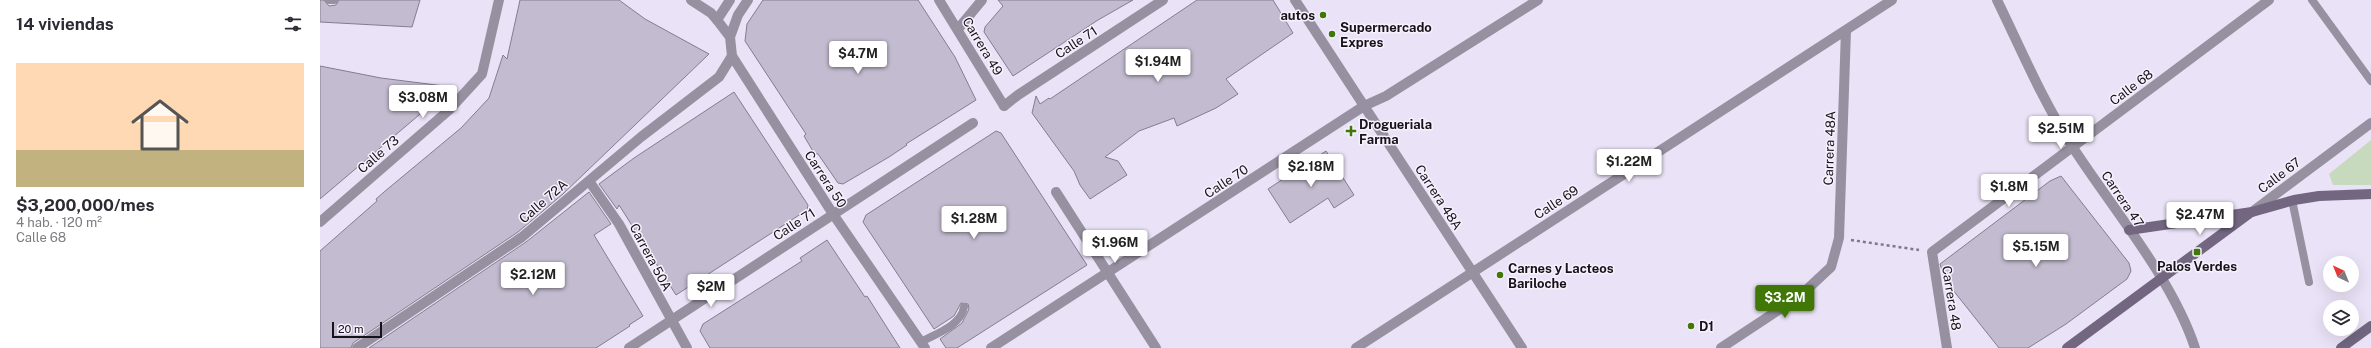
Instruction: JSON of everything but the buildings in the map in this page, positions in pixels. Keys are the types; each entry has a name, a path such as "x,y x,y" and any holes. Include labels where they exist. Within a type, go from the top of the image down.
{"main road":[{"path":"2128,230 2252,212 2292,200 2319,196 2371,194"},
{"name":"Calle 67","path":"2067,348 2252,212"},
{"path":"2341,348 2371,326"}],"street":[{"name":"Calle 73","path":"320,220 449,110 482,74 499,0"},
{"path":"691,0 711,13 730,36"},
{"path":"717,20 730,0"},
{"path":"730,36 738,15 748,0"},
{"name":"Carrera 49","path":"939,0 1004,106"},
{"path":"958,29 982,0"},
{"name":"Calle 71","path":"1004,106 1018,95 1163,0"},
{"name":"Carrera 48A","path":"1296,0 1522,348"},
{"name":"Calle 70","path":"991,348 1364,106 1386,96 1538,0"},
{"name":"Calle 69","path":"1356,348 1892,0"},
{"name":"Carrera 47","path":"1998,0 2049,108 2072,147 2161,279 2182,316 2195,348"},
{"name":"Calle 68","path":"1932,252 2268,0"},
{"name":"Carrera 48A","path":"1721,348 1801,295 1831,267 1839,238 1846,30"},
{"name":"Carrera 50","path":"730,36 732,56 833,214 923,345"},
{"name":"Calle 72A","path":"356,348 522,237 641,136 719,77 732,56"},
{"name":"Calle 71","path":"629,348 973,123"},
{"name":"Calle 67","path":"2252,212 2371,123"},
{"name":"Carrera 50A","path":"589,181 619,224 670,321 687,348"},
{"path":"1056,192 1156,348"},
{"name":"Carrera 48","path":"1932,252 1947,348"}],"lane":[{"path":"329,0 334,0"},
{"path":"2312,0 2371,81"},
{"path":"2292,200 2309,282"},
{"path":"923,345 949,327 963,313 964,306"}],"path":[{"path":"1839,238 1932,252"}],"green space":[{"path":"2371,140 2371,185 2333,185 2329,174"}],"place":[{"name":"autos","path":"1323,15"},
{"name":"Supermercado Expres","path":"1332,34"},
{"name":"Drogueriala Farma","path":"1351,131"},
{"name":"Palos Verdes","path":"2197,252"},
{"name":"Carnes y Lacteos Bariloche","path":"1500,275"},
{"name":"D1","path":"1691,326"}]}
